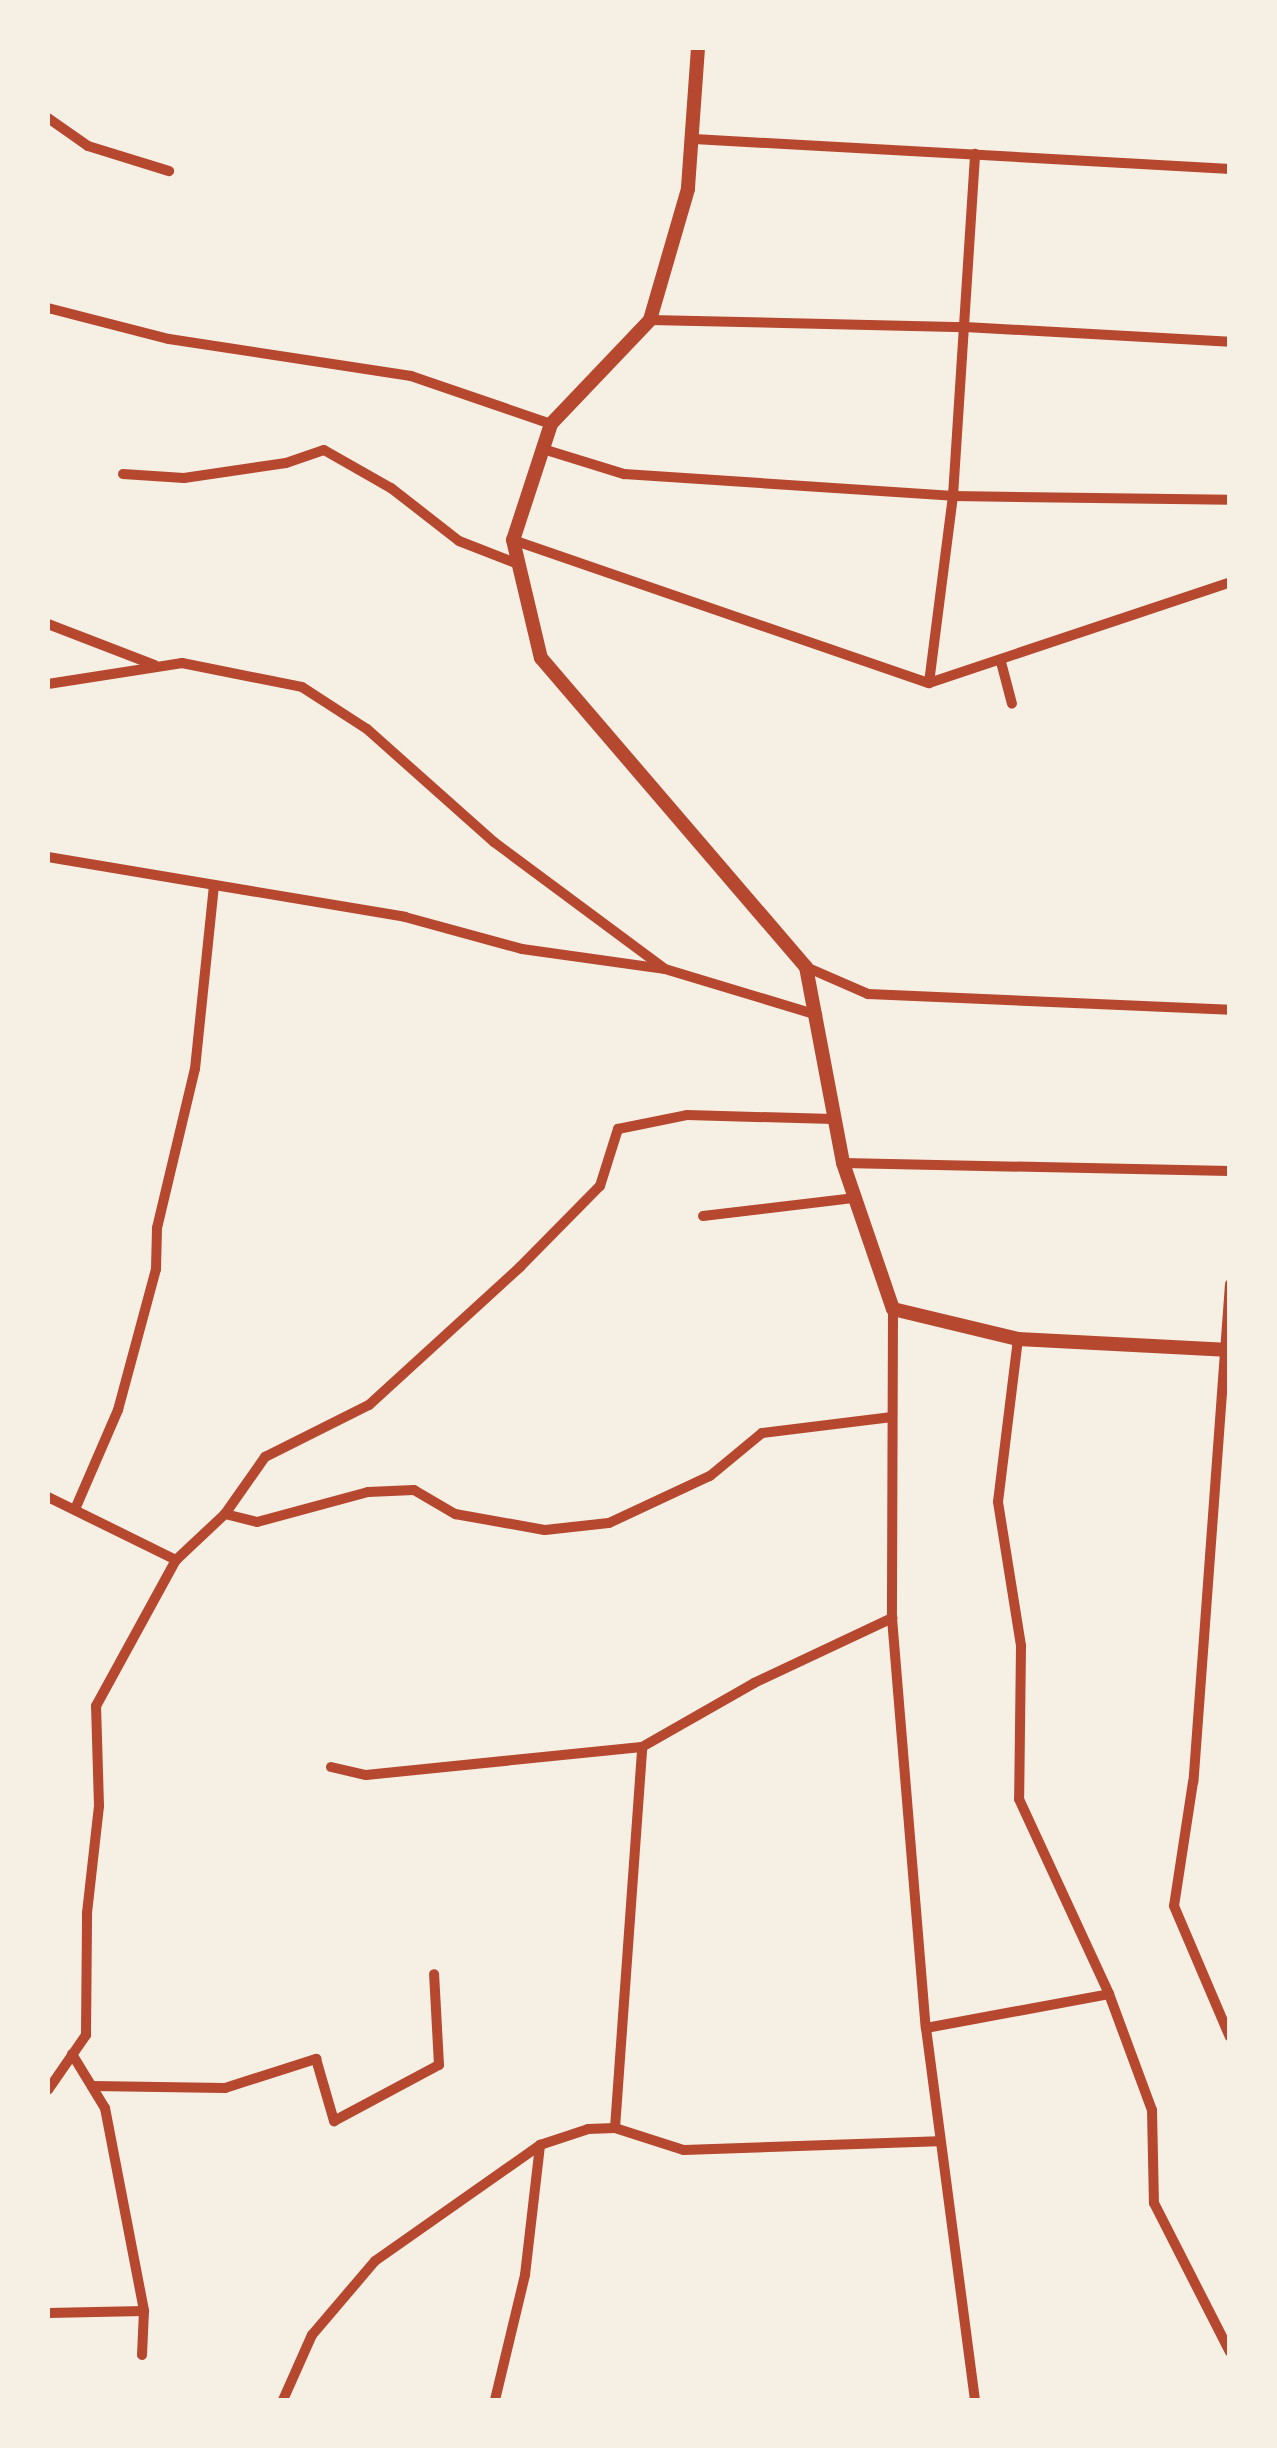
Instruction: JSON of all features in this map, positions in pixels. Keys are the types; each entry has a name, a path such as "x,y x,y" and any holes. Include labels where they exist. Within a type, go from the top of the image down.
{"street":[{"path":"698,48 694,139 678,235 650,320 551,424 513,540 514,562 541,658 806,967 868,994 1230,1010"},
{"path":"48,118 88,146 169,172"},
{"path":"694,139 1230,169"},
{"path":"929,684 953,496 975,154"},
{"path":"48,308 168,339 411,376 551,424"},
{"path":"650,320 964,327 1230,342"},
{"path":"544,448 624,474 953,496 1230,500"},
{"path":"124,474 184,478 286,463 324,450 391,488 459,541 514,562"},
{"path":"513,540 929,684 1230,582"},
{"path":"48,624 155,666"},
{"path":"1001,662 1012,704"},
{"path":"48,684 182,663 302,687 367,729 494,842 665,969"},
{"path":"48,857 405,917 522,950 665,969 818,1016"},
{"path":"76,1507 118,1410 156,1270 157,1228 195,1069 214,885"},
{"path":"806,967 843,1164 894,1309 892,1618 926,2028 975,2400"},
{"path":"48,2090 86,2035 87,1913 98,1806 96,1706 176,1560 225,1514 265,1457 368,1405 520,1267 600,1186 618,1129 688,1115 833,1119"},
{"path":"843,1164 1230,1171"},
{"path":"703,1216 853,1198"},
{"path":"1230,1284 1193,1782 1174,1906 1230,2037"},
{"path":"894,1309 1018,1338 1226,1350"},
{"path":"1018,1338 998,1502 1021,1646 1019,1799 1109,1994 1152,2110 1154,2203 1230,2352"},
{"path":"225,1514 258,1522 368,1492 414,1490 456,1514 545,1530 608,1523 710,1476 762,1433 892,1416"},
{"path":"48,1497 76,1507 176,1560"},
{"path":"331,1767 366,1775 642,1746 754,1682 892,1618"},
{"path":"614,2128 642,1746"},
{"path":"92,2086 225,2088 316,2059 334,2121 439,2065 434,1974"},
{"path":"926,2028 1109,1994"},
{"path":"72,2054 106,2108 144,2312 142,2355"},
{"path":"283,2400 312,2336 375,2261 540,2145 588,2128 614,2128 684,2150 938,2141"},
{"path":"495,2400 525,2275 540,2145"},
{"path":"48,2314 144,2312"}]}
